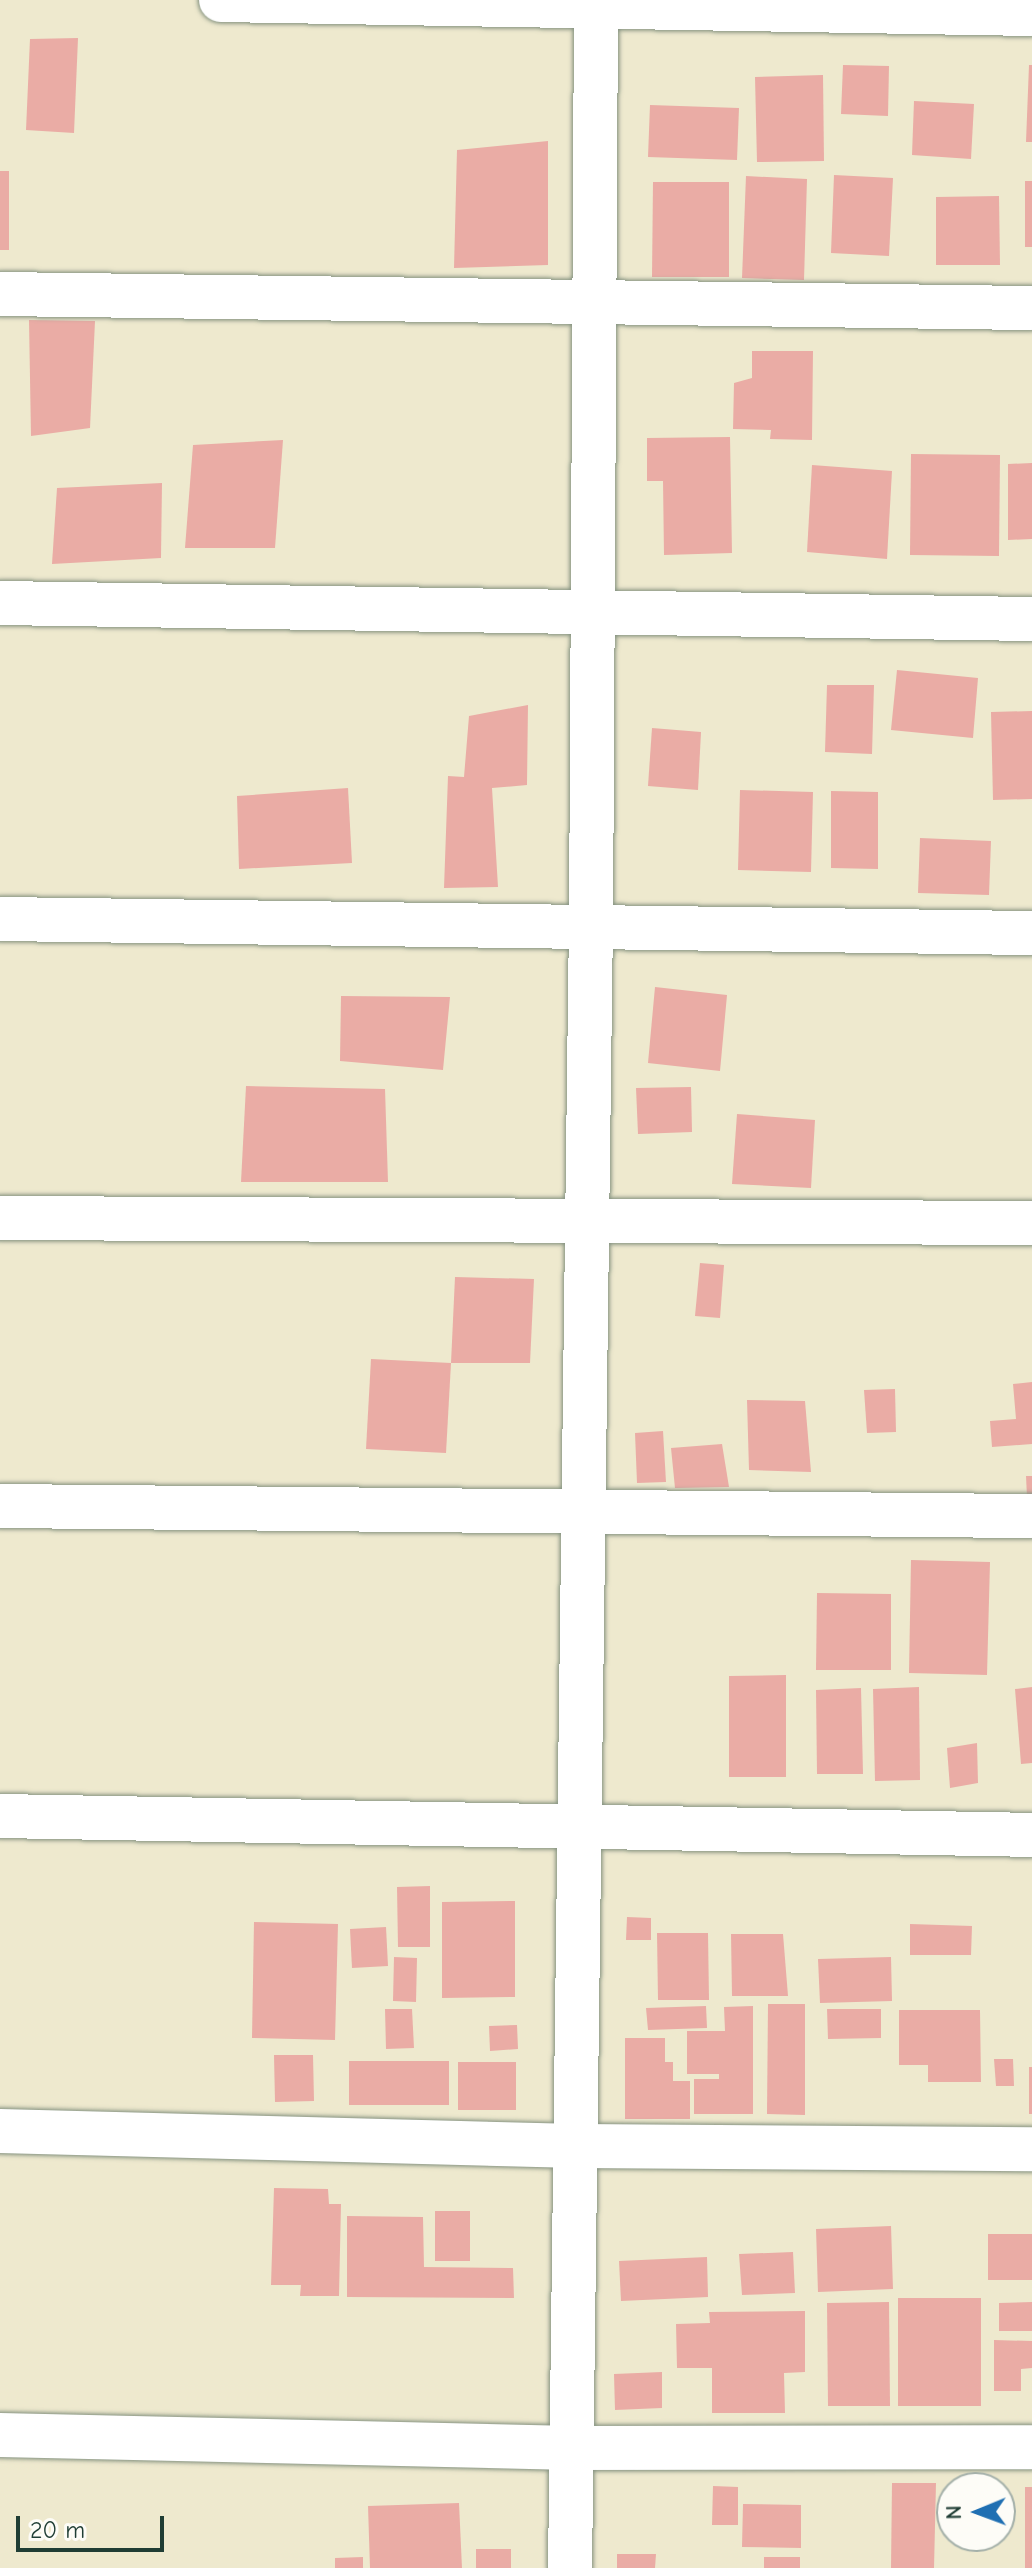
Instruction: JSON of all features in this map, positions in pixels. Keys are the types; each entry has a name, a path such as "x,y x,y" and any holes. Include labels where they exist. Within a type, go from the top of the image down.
{"street":[{"path":"221,0 596,3 1032,14"},
{"path":"570,2568 591,928 590,615 596,3"},
{"path":"0,294 1032,308"},
{"path":"0,603 590,615 1032,619"},
{"path":"0,919 1032,933"},
{"path":"0,1218 1032,1223"},
{"path":"0,1506 1032,1516"},
{"path":"0,1816 1032,1835"},
{"path":"0,2131 577,2146 1032,2149"},
{"path":"0,2435 573,2448 1032,2447"}],"building":[{"path":"78,38 74,133 26,130 30,39"},
{"path":"843,65 889,66 888,116 841,114"},
{"path":"1029,65 1032,65 1032,142 1026,142"},
{"path":"823,75 824,161 757,162 755,77"},
{"path":"914,101 974,104 971,159 912,155"},
{"path":"650,105 739,108 737,160 648,157"},
{"path":"548,141 548,265 454,268 457,150"},
{"path":"0,171 9,171 9,250 0,250"},
{"path":"834,175 893,178 889,256 831,253"},
{"path":"746,176 807,179 804,280 742,278"},
{"path":"1025,181 1032,181 1032,247 1025,247"},
{"path":"653,182 729,182 729,277 652,277"},
{"path":"999,196 1000,265 936,265 936,197"},
{"path":"29,320 95,321 90,428 31,436"},
{"path":"752,351 813,351 812,440 770,439 771,430 733,429 734,383 752,378"},
{"path":"730,437 732,553 664,555 663,481 647,481 647,438"},
{"path":"283,440 275,548 185,548 193,445"},
{"path":"911,454 1000,455 999,556 910,555"},
{"path":"1032,463 1032,539 1008,540 1008,464"},
{"path":"812,465 892,471 887,559 807,552"},
{"path":"162,483 161,558 52,564 57,488"},
{"path":"897,670 978,678 973,738 891,730"},
{"path":"827,685 874,685 872,754 825,752"},
{"path":"528,705 527,785 492,788 498,887 444,888 448,776 464,777 469,716"},
{"path":"1032,711 1032,799 993,800 991,712"},
{"path":"652,728 701,732 698,790 648,786"},
{"path":"348,788 352,863 239,869 237,796"},
{"path":"740,790 813,792 811,872 738,870"},
{"path":"831,791 878,792 878,869 831,868"},
{"path":"920,838 991,841 989,895 918,893"},
{"path":"655,987 727,995 720,1071 648,1063"},
{"path":"341,996 450,997 443,1070 340,1061"},
{"path":"246,1086 385,1089 388,1182 241,1182"},
{"path":"691,1087 692,1132 638,1134 636,1088"},
{"path":"737,1114 815,1120 811,1188 732,1184"},
{"path":"700,1263 724,1265 720,1318 695,1316"},
{"path":"455,1277 534,1279 530,1363 451,1363"},
{"path":"371,1359 451,1363 446,1453 366,1449"},
{"path":"1032,1382 1032,1444 992,1447 990,1421 1016,1419 1013,1384"},
{"path":"895,1389 896,1432 867,1433 864,1390"},
{"path":"747,1400 805,1401 811,1472 749,1470"},
{"path":"663,1431 666,1482 637,1483 635,1433"},
{"path":"722,1444 729,1487 675,1488 671,1448"},
{"path":"1026,1476 1032,1476 1032,1497 1027,1497"},
{"path":"911,1560 990,1562 987,1675 909,1673"},
{"path":"817,1593 891,1594 891,1670 816,1670"},
{"path":"786,1675 786,1777 729,1777 729,1676"},
{"path":"919,1687 920,1780 875,1781 873,1689"},
{"path":"1032,1687 1032,1763 1021,1764 1015,1689"},
{"path":"861,1688 863,1774 817,1774 816,1690"},
{"path":"977,1743 978,1783 950,1788 947,1748"},
{"path":"430,1886 430,1947 398,1947 397,1887"},
{"path":"515,1901 515,1997 442,1998 442,1902"},
{"path":"627,1917 651,1918 651,1940 626,1940"},
{"path":"254,1922 338,1924 335,2040 252,2038"},
{"path":"910,1924 972,1926 971,1955 910,1955"},
{"path":"386,1927 388,1966 352,1968 350,1929"},
{"path":"657,1933 708,1933 709,2000 658,2000"},
{"path":"731,1934 783,1934 788,1996 732,1996"},
{"path":"394,1957 417,1958 416,2002 393,2001"},
{"path":"891,1957 892,2001 820,2003 818,1959"},
{"path":"768,2004 805,2004 805,2115 767,2114"},
{"path":"706,2006 707,2028 648,2030 646,2008"},
{"path":"753,2006 753,2114 694,2114 694,2079 719,2079 719,2074 687,2074 687,2031 725,2031 724,2007"},
{"path":"385,2009 412,2009 414,2048 386,2049"},
{"path":"827,2009 881,2009 881,2038 828,2039"},
{"path":"899,2010 980,2010 981,2082 928,2082 928,2065 899,2065"},
{"path":"517,2025 518,2049 490,2051 489,2026"},
{"path":"625,2038 665,2038 665,2062 673,2062 673,2081 690,2081 690,2119 625,2119"},
{"path":"274,2055 313,2055 314,2101 275,2102"},
{"path":"994,2059 1013,2059 1014,2086 996,2086"},
{"path":"349,2061 449,2061 449,2105 349,2105"},
{"path":"458,2062 516,2062 516,2110 458,2110"},
{"path":"1029,2067 1032,2067 1032,2114 1029,2114"},
{"path":"274,2188 328,2189 329,2204 341,2204 339,2296 300,2296 301,2285 271,2285"},
{"path":"435,2211 470,2211 470,2261 435,2261"},
{"path":"347,2216 423,2217 424,2267 513,2268 514,2298 347,2297"},
{"path":"891,2226 893,2289 818,2292 816,2229"},
{"path":"988,2234 1032,2234 1032,2280 988,2280"},
{"path":"793,2252 795,2293 742,2295 739,2254"},
{"path":"707,2257 708,2297 621,2301 619,2261"},
{"path":"898,2298 981,2298 981,2406 898,2406"},
{"path":"889,2302 890,2406 828,2406 827,2303"},
{"path":"1032,2302 1032,2331 999,2331 999,2303"},
{"path":"805,2311 805,2372 784,2373 785,2413 712,2413 712,2368 677,2368 676,2324 710,2323 709,2312"},
{"path":"994,2340 1032,2341 1032,2368 1021,2369 1021,2391 994,2391"},
{"path":"662,2372 662,2408 615,2410 614,2374"},
{"path":"892,2483 936,2483 934,2568 891,2568"},
{"path":"713,2486 738,2487 738,2525 712,2525"},
{"path":"1025,2487 1032,2487 1032,2568 1025,2568"},
{"path":"459,2503 462,2568 370,2568 368,2506"},
{"path":"743,2504 801,2505 801,2548 742,2547"},
{"path":"476,2549 511,2549 511,2568 476,2568"},
{"path":"617,2554 656,2554 655,2568 617,2568"},
{"path":"363,2557 363,2568 335,2568 335,2558"},
{"path":"764,2557 800,2557 800,2568 764,2568"}]}
